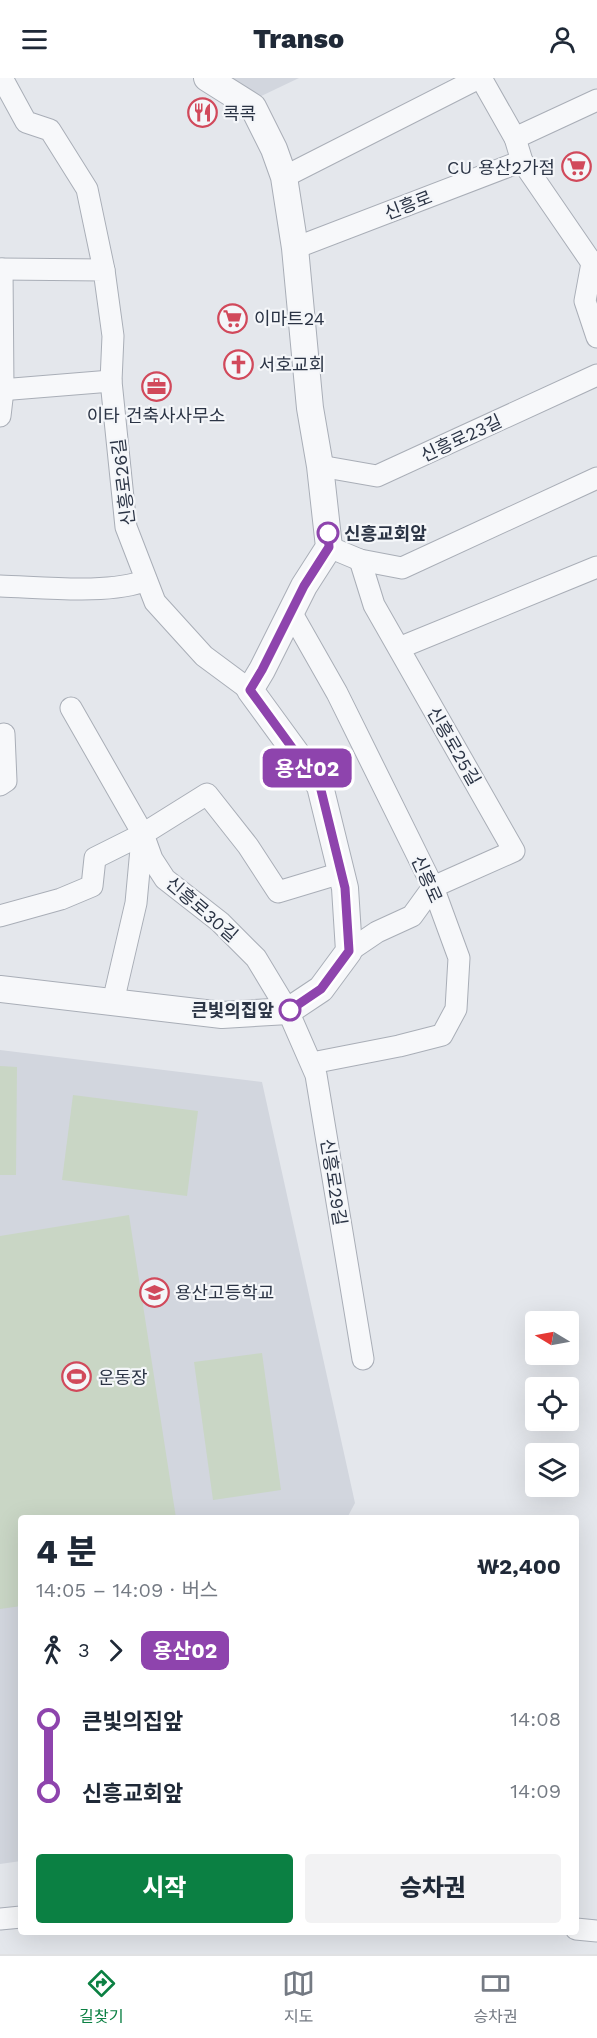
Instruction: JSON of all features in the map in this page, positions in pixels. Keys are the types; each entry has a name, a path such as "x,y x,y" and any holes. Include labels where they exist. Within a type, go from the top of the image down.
{"street":[{"path":"207,78 253,107 274,149 284,177 295,248 310,408 320,466 329,547 304,586 250,690 320,786 345,888 349,951"},
{"path":"284,177 480,78 515,138 522,161 595,264 585,301 597,338"},
{"name":"신흥로26길","path":"3,80 26,122 50,130 87,189 104,270 113,336 111,381 126,527 155,603 204,656 250,690"},
{"path":"515,138 597,100"},
{"name":"신흥로","path":"295,248 522,161"},
{"path":"0,416 1,269 104,270"},
{"name":"신흥로23길","path":"320,466 377,476 597,375"},
{"path":"1,390 111,381"},
{"path":"329,547 360,560 402,568 597,478"},
{"name":"신흥로25길","path":"360,560 374,605 514,851 433,887"},
{"path":"399,648 597,567"},
{"path":"0,586 94,588 132,586 146,580"},
{"name":"신흥로","path":"291,612 336,693 433,887 459,957 456,1009 442,1035 312,1063"},
{"name":"신흥로30길","path":"71,708 143,834 152,859 165,879 220,922 256,958 288,1011"},
{"path":"0,785 6,781 4,734"},
{"path":"0,916 61,900 92,886 94,858 143,834 207,794 248,846 278,892 341,873"},
{"path":"113,1002 136,903 143,834"},
{"path":"0,989 222,1015 288,1011 321,989 349,951 377,932 412,916 433,887"},
{"name":"신흥로29길","path":"288,1011 316,1075 363,1359"},
{"path":"0,1919 18,1917"},
{"path":"579,1929 597,1931"}],"shaded area":[{"path":"223,78 299,78 255,99"},
{"name":"용산고등학교","path":"0,1050 262,1082 355,1503 349,1515 18,1515 18,1861 0,1864"}],"green space":[{"path":"0,1066 17,1067 16,1175 0,1175"},
{"path":"73,1095 198,1111 187,1196 62,1180"},
{"name":"운동장","path":"129,1215 176,1515 18,1515 18,1606 0,1609 0,1236"},
{"path":"262,1353 281,1490 213,1500 194,1362"}],"bus line":[{"name":"용산02","path":"290,1010 321,989 349,951 345,888 320,786 250,690 304,586 329,547 328,533"}],"place":[{"name":"콕콕","path":"202,113"},
{"name":"CU 용산2가점","path":"576,167"},
{"name":"이마트24","path":"233,318"},
{"name":"서호교회","path":"238,364"},
{"name":"이타 건축사사무소","path":"156,386"},
{"name":"신흥교회앞","path":"328,533"},
{"name":"큰빛의집앞","path":"290,1010"},
{"name":"용산고등학교","path":"154,1292"},
{"name":"운동장","path":"77,1377"}]}
